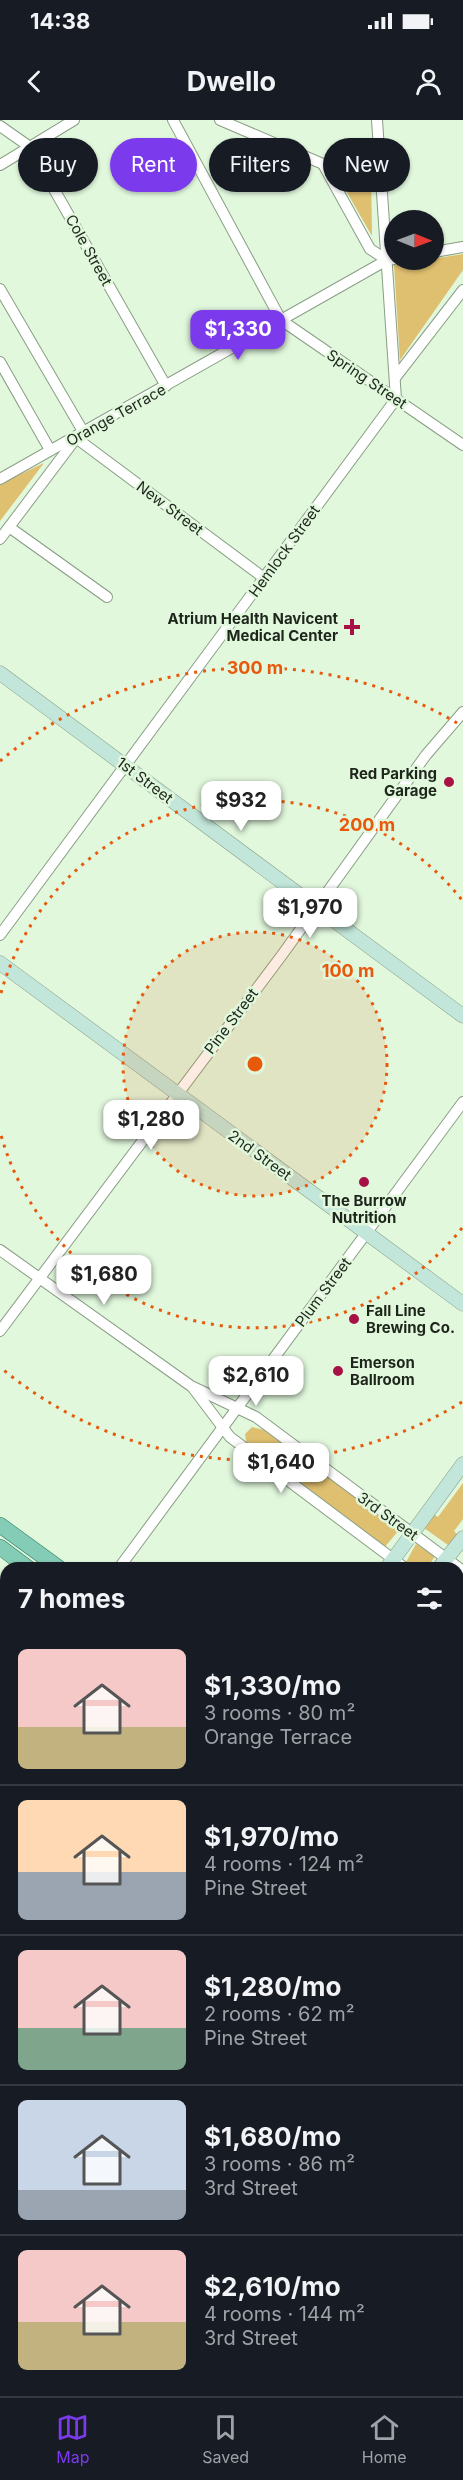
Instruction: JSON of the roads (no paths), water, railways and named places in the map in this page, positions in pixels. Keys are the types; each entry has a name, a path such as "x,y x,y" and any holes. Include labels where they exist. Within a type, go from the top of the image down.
{"main road":[{"path":"0,1525 51,1562"},
{"path":"0,1547 20,1562"}],"street":[{"path":"45,138 74,120"},
{"name":"Spring Street","path":"173,120 281,320 463,446"},
{"path":"220,120 323,164"},
{"path":"377,120 379,138"},
{"name":"Cole Street","path":"0,126 18,139"},
{"path":"0,165 18,154"},
{"name":"Cole Street","path":"56,192 166,387"},
{"path":"338,192 370,249 384,256"},
{"path":"384,192 386,210"},
{"path":"444,250 463,247"},
{"name":"Orange Terrace","path":"0,479 384,263"},
{"path":"391,270 396,399"},
{"name":"New Street","path":"0,289 80,436 264,578"},
{"path":"395,378 463,290"},
{"path":"0,362 50,450"},
{"name":"Hemlock Street","path":"0,935 396,399"},
{"path":"0,539 80,436"},
{"path":"9,527 107,597"},
{"name":"1st Street","path":"0,673 463,1016"},
{"name":"Pine Street","path":"0,1331 426,755 461,719"},
{"name":"2nd Street","path":"0,963 463,1304"},
{"name":"Plum Street","path":"123,1562 463,1102"},
{"name":"3rd Street","path":"0,1250 191,1386 256,1417 412,1534 441,1562"},
{"name":"3rd Street","path":"191,1386 230,1437 391,1562"},
{"path":"397,1562 412,1534 463,1464"},
{"path":"443,1562 463,1538"}],"place":[{"name":"Atrium Health Navicent Medical Center","path":"352,627"},
{"name":"Red Parking Garage","path":"449,782"},
{"name":"The Burrow Nutrition","path":"364,1182"},
{"name":"Fall Line Brewing Co.","path":"354,1319"},
{"name":"Emerson Ballroom","path":"338,1371"}]}
